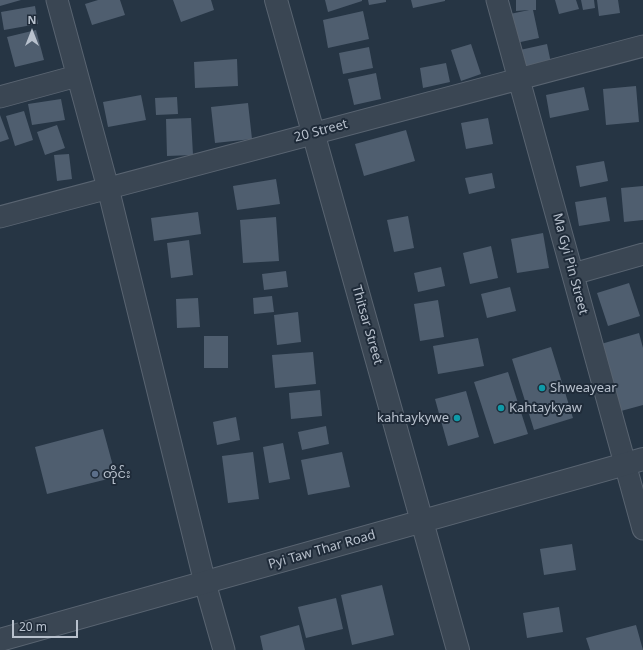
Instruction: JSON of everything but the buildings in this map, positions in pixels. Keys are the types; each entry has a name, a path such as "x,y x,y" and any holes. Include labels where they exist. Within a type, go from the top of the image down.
{"street":[{"path":"57,0 108,188 205,583 224,650"},
{"name":"Thitsar Street","path":"276,0 458,650"},
{"name":"Ma Gyi Pin Street","path":"497,0 573,274 634,462 643,529"},
{"name":"20 Street","path":"0,217 643,46"},
{"path":"0,97 77,76"},
{"path":"573,274 643,254"},
{"name":"Pyi Taw Thar Road","path":"0,640 634,462"}],"place":[{"name":"Shweayear","path":"542,388"},
{"name":"Kahtaykyaw","path":"501,408"},
{"name":"kahtaykywe","path":"457,418"},
{"name":"တိုင်း","path":"95,474"}]}
